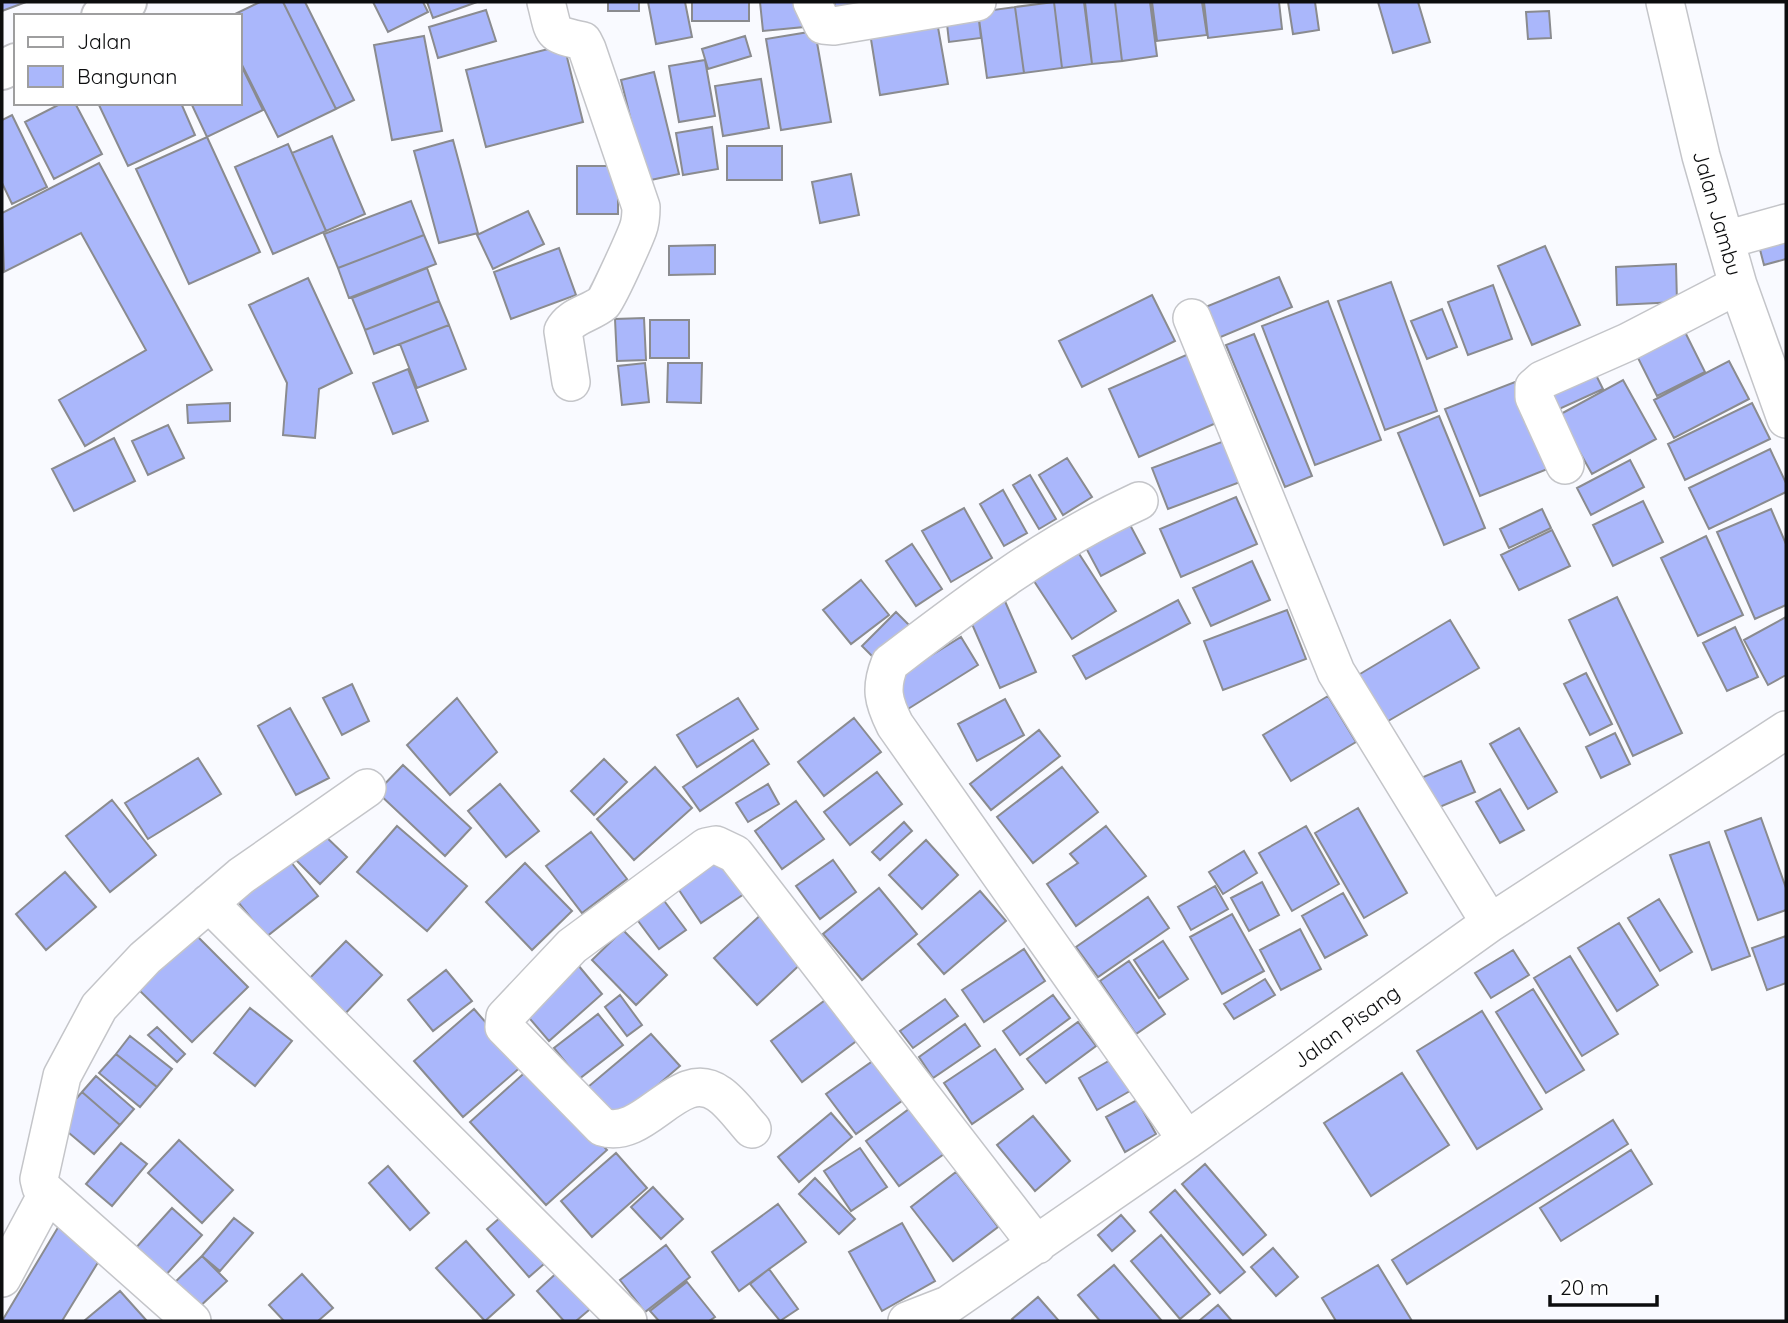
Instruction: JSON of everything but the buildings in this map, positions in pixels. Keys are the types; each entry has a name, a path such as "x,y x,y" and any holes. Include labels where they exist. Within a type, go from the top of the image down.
{"street":[{"path":"105,14 127,2"},
{"path":"546,2 554,32 560,38 583,41 641,207 638,228 617,270 611,291 603,302 566,323 563,331 571,382"},
{"path":"812,2 823,25 834,26 977,2"},
{"name":"Jalan Jambu","path":"1667,12 1701,156 1738,285 1786,419"},
{"path":"1725,240 1786,223"},
{"path":"1565,466 1534,397 1534,387 1542,380 1628,342 1738,285"},
{"path":"1192,318 1336,672 1490,923"},
{"path":"1139,501 1084,526 1037,555 890,663 882,683 883,701 895,725 1187,1140"},
{"name":"Jalan Pisang","path":"907,1321 948,1305 1187,1140 1490,923 1786,730"},
{"path":"192,1321 47,1194 39,1179 62,1076 99,1007 145,958 241,876 367,788"},
{"path":"752,1129 719,1093 705,1088 692,1088 676,1096 627,1129 603,1128 504,1027 505,1017 572,946 706,847 716,845 735,854 1037,1245"},
{"path":"209,903 628,1321"},
{"path":"2,1278 47,1194"}]}
